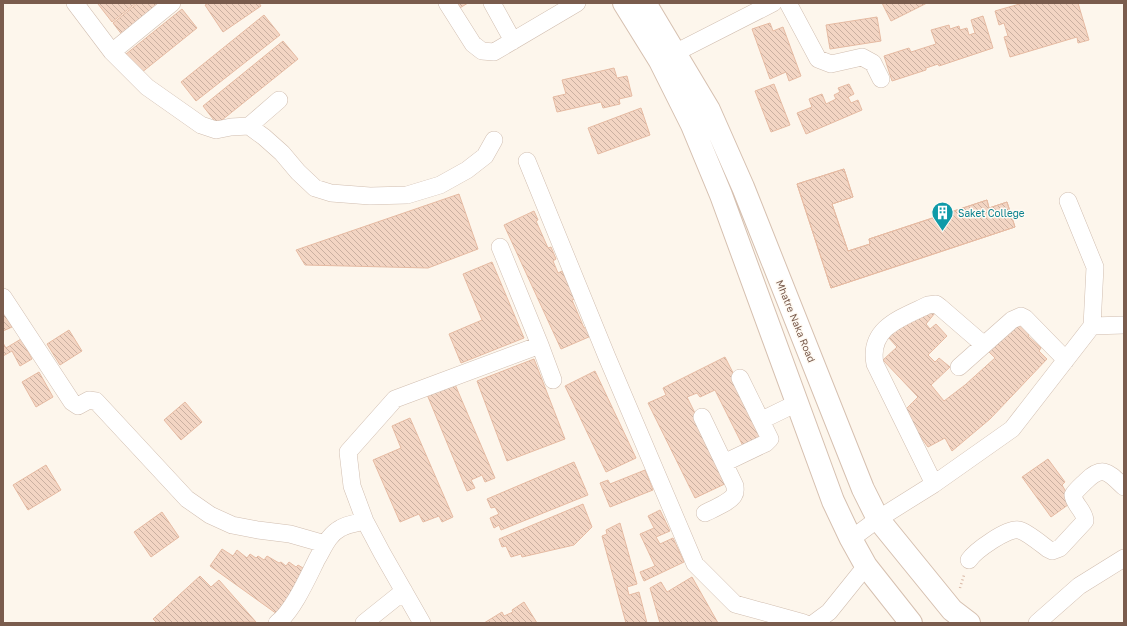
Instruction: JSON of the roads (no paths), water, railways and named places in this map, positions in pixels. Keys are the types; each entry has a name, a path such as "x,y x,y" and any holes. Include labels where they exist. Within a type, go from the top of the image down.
{"street":[{"path":"75,3 112,52 147,86 201,125 216,130 249,126 279,100"},
{"path":"112,52 172,3"},
{"path":"447,3 473,44 482,51 494,52 577,3"},
{"name":"Mhatre Naka Road","path":"624,3 709,110 743,187 863,489 878,519 960,617"},
{"name":"Mhatre Naka Road","path":"645,3 692,125 721,195 834,501 851,539 866,566 911,623"},
{"path":"667,58 773,3"},
{"path":"788,3 818,59 831,64 862,57 873,63 880,79"},
{"path":"499,5 513,41"},
{"path":"249,126 282,153 298,172 315,188 331,193 370,196 407,195 440,185 467,170 485,156 494,140"},
{"path":"527,160 607,357 695,564 735,604 804,623"},
{"path":"721,195 743,187"},
{"path":"851,539 878,519 934,484 1012,428 1092,326 1095,267 1068,200"},
{"path":"500,247 553,380"},
{"path":"3,297 72,402 78,406 89,400 96,401 187,499 210,515 232,525 290,534 325,544"},
{"path":"934,484 875,364 873,354 876,342 880,335 892,322 933,304 940,307 984,345"},
{"path":"959,367 1012,320 1021,316 1025,318 1066,360"},
{"path":"1092,326 1124,325"},
{"path":"422,623 365,521 352,486 348,452 395,399 540,345"},
{"path":"724,463 770,439 769,434 740,378"},
{"path":"762,420 797,403"},
{"path":"702,417 735,486 735,493 733,497 706,513"},
{"path":"969,560 976,552 1005,533 1015,529 1021,530 1048,549 1052,551 1056,550 1060,548 1085,521 1073,495 1092,475 1104,471 1110,474 1124,487"},
{"path":"277,623 284,618 332,534 342,527 365,521"},
{"path":"1037,623 1079,586 1124,558"},
{"path":"814,623 828,612 866,566"},
{"path":"364,623 404,591"}],"place":[{"name":"Saket College","path":"942,232"}]}
